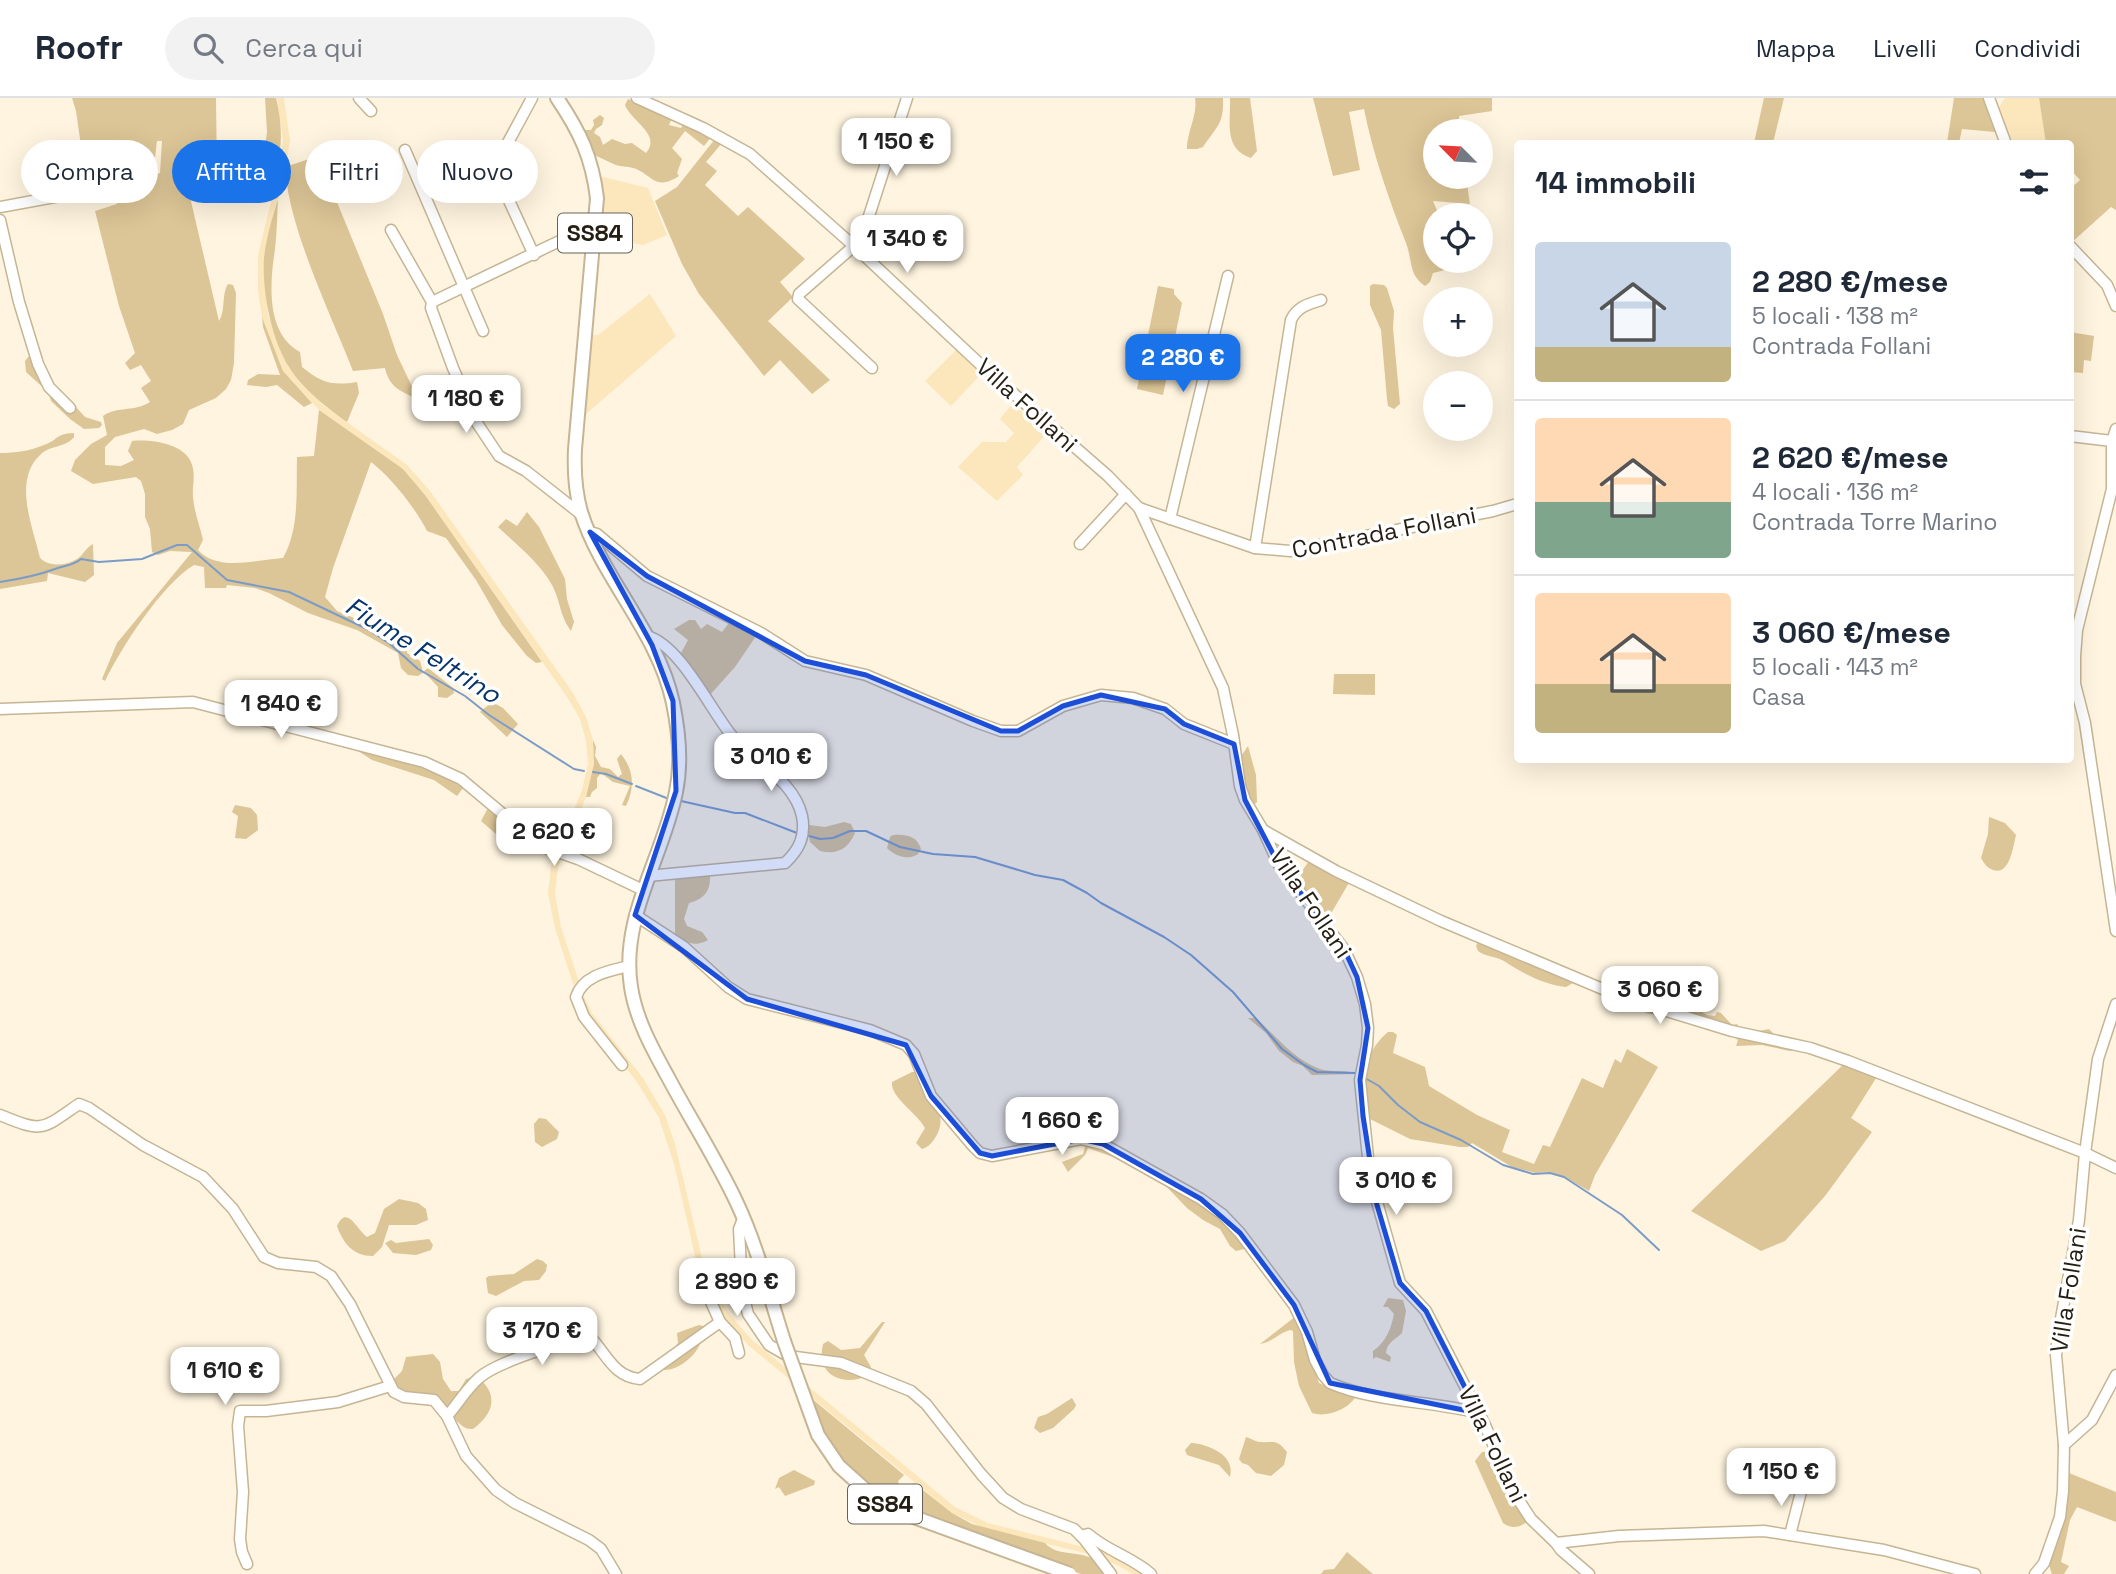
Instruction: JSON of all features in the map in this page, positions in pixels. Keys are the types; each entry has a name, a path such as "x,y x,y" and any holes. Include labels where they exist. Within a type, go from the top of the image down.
{"main road":[{"name":"SS84","path":"557,98 574,124 590,157 597,198 574,469 582,515 664,673 678,731 677,781 669,819 635,915 629,966 631,988 645,1031 735,1200 763,1272 784,1341 818,1435 839,1466 869,1493 900,1512 1070,1574"}],"street":[{"path":"359,98 371,111"},
{"path":"509,140 533,98"},
{"name":"Villa Follani","path":"637,98 703,128 750,154 1139,508 1223,688 1240,786 1245,800 1264,830 1279,865 1344,949 1357,977 1365,1004 1368,1028 1360,1080 1363,1116 1377,1205 1401,1283 1426,1311 1485,1425 1520,1502 1531,1519 1588,1574"},
{"path":"872,368 798,299 799,294 856,248 907,98"},
{"path":"1989,98 2005,140"},
{"path":"405,150 483,331"},
{"path":"0,207 22,203"},
{"path":"510,203 534,255"},
{"path":"0,220 19,302 38,364 49,387 70,408"},
{"path":"432,302 591,226 596,226"},
{"path":"391,230 432,302 464,393 477,423 494,449 499,456 526,471 582,515"},
{"path":"2074,250 2107,285 2116,306"},
{"path":"1170,519 1228,276"},
{"path":"1255,548 1291,320 1294,312 1321,300"},
{"path":"2116,429 2112,441 2112,489 2077,630 2075,656 2075,684 2085,723 2116,931"},
{"path":"2074,436 2112,441"},
{"path":"1080,544 1126,494"},
{"name":"Contrada Follani","path":"1139,508 1255,548 1290,551 1493,512 1514,505"},
{"path":"590,532 597,534 647,576 761,633 806,661 866,675 1001,731 1018,731 1063,706 1101,695 1133,698 1165,709 1184,724 1234,744"},
{"path":"647,636 664,644 704,693 741,746 785,785 802,816 802,837 798,851 785,863 648,876"},
{"path":"0,709 193,702 424,762 461,779 541,846 578,859 643,890"},
{"path":"1264,830 1336,871 1431,916 1624,998 1732,1031 1810,1048 2085,1153 2116,1168"},
{"path":"635,915 684,947 722,982 747,999 870,1030 906,1045 914,1054 931,1096 980,1153 992,1156 1081,1139 1103,1143 1201,1199 1222,1214 1240,1233 1294,1305 1307,1332 1315,1360 1330,1383 1396,1401 1478,1413"},
{"path":"622,1065 584,1017 576,997 578,990 598,974 629,966"},
{"name":"Villa Follani","path":"2035,1574 2045,1569 2060,1517 2064,1445 2056,1355 2057,1335 2079,1220 2098,1059 2116,1004"},
{"path":"0,1115 25,1126 39,1127 53,1123 79,1104 89,1108 143,1146 203,1177 233,1209 264,1257 278,1263 316,1267 331,1276 350,1304 390,1386 398,1395 434,1400 447,1416 466,1457 496,1490 515,1503 589,1540 601,1549 615,1574"},
{"path":"743,1219 739,1229 744,1302 762,1338 778,1351 799,1358 841,1363 911,1391 926,1404 1003,1498 1021,1509 1067,1526 1081,1536 1111,1574"},
{"path":"739,1353 734,1338 720,1322 708,1291 716,1285 741,1283"},
{"path":"447,1416 480,1377 519,1358 587,1338 593,1340 615,1368 640,1379 720,1322"},
{"path":"2064,1445 2092,1420 2116,1375"},
{"path":"247,1564 240,1539 243,1492 238,1426 240,1411 266,1411 338,1402 390,1386"},
{"path":"1790,1535 1802,1488"},
{"path":"1556,1543 1619,1536 1764,1531 1884,1549 1975,1574"},
{"path":"1081,1536 1088,1534 1151,1574"}],"highlighted area":[{"path":"590,532 647,576 805,661 866,675 1001,731 1018,731 1063,706 1101,695 1165,709 1184,724 1234,744 1245,800 1279,865 1344,949 1357,977 1368,1028 1360,1080 1377,1205 1400,1283 1426,1311 1478,1413 1330,1383 1294,1305 1240,1233 1201,1199 1103,1144 1081,1139 992,1156 980,1153 931,1096 906,1045 747,999 635,915 676,791 673,701 652,645"}],"shaded area":[{"path":"72,98 216,98 217,140 172,140 172,203 191,203 219,321 228,284 233,285 236,293 234,363 231,380 226,389 216,398 189,410 183,424 172,430 157,434 144,429 115,437 105,447 105,465 121,466 134,460 128,451 132,441 159,442 178,449 185,454 193,469 194,503 203,540 198,550 206,557 226,563 283,558 295,522 297,457 314,456 319,410 403,469 425,495 542,662 536,663 527,656 502,625 476,580 446,538 427,531 402,494 371,462 325,597 337,611 376,627 407,645 407,653 420,661 423,672 428,668 453,688 454,693 447,698 438,697 438,687 424,672 418,676 408,675 401,668 398,653 357,630 308,613 255,588 227,585 226,588 205,588 204,567 194,565 156,601 105,681 102,679 117,643 192,552 170,551 158,555 152,552 150,529 145,517 145,494 141,481 136,477 93,484 71,471 75,460 91,444 107,435 103,416 150,402 141,388 151,381 141,365 130,370 125,363 135,353 119,306 95,211 117,203 158,203 162,141 80,140"},
{"path":"265,98 276,98 281,140 266,140"},
{"path":"277,98 284,98 290,140 283,140"},
{"path":"1195,98 1223,98 1222,114 1219,124 1203,147 1187,149 1195,110"},
{"path":"1230,98 1250,98 1257,151 1251,158 1242,154 1232,141"},
{"path":"1313,98 1492,98 1492,111 1459,116 1459,119 1423,119 1423,189 1468,189 1470,203 1423,203 1423,273 1433,273 1430,282 1425,286 1414,274 1382,177 1364,109 1349,112 1360,170 1333,176"},
{"path":"1764,98 1784,98 1774,140 1755,140"},
{"path":"1954,98 1983,98 1995,132 1962,129 1960,140 1947,140"},
{"path":"2005,98 2039,98 2046,140 2008,140 1996,112"},
{"path":"2039,98 2116,98 2116,210 2111,207 2074,240 2074,185 2080,180 2074,173 2074,140 2046,140"},
{"path":"628,99 672,118 669,125 681,128 683,125 711,137 704,146 685,131 672,148 682,159 677,173 679,176 659,182 631,167 616,165 594,155 584,130 591,130 593,120 600,115 604,118 602,125 594,133 600,137 603,145 612,139 625,144 632,143 646,153 650,146 648,134 625,105"},
{"path":"715,139 722,143 706,162 717,171 705,185 738,216 748,207 805,259 780,282 793,297 768,321 830,380 812,394 780,360 764,376 699,294 682,264 655,201 677,187"},
{"path":"305,160 305,203 337,203 416,398 396,387 385,368 353,371 298,231 291,203 291,165"},
{"path":"599,176 648,188 667,235 643,245 632,243 601,228"},
{"path":"271,203 278,203 264,256 268,315 289,368 323,405 407,465 430,491 573,693 586,717 593,740 594,764 588,792 558,867 555,894 561,927 592,1013 643,1078 665,1115 675,1144 702,1258 717,1295 731,1316 752,1340 955,1507 988,1523 1107,1553 1143,1574 1133,1574 1093,1555 986,1529 952,1513 748,1345 725,1320 711,1298 696,1260 674,1164 659,1118 637,1082 594,1027 577,996 555,928 548,894 551,866 582,790 588,764 580,719 425,495 403,469 319,410 283,371 262,317 258,291 258,255"},
{"path":"278,203 271,291 275,320 281,333 300,352 302,367 328,382 357,382 359,393 347,422 300,382 277,342 266,299 264,271 270,229"},
{"path":"1373,284 1387,288 1394,311 1400,404 1394,409 1388,406 1381,330 1370,305 1370,286"},
{"path":"1158,286 1174,289 1174,294 1182,303 1163,395 1137,389"},
{"path":"650,294 676,336 586,414 590,335 598,335"},
{"path":"262,317 283,371 312,403 304,407 277,385 247,385 248,380 258,374 280,375"},
{"path":"2074,333 2094,336 2091,361 2084,360 2083,373 2074,372"},
{"path":"957,349 982,373 951,406 925,381"},
{"path":"37,355 43,361 47,379 72,409 76,407 85,417 101,422 99,428 84,429 70,419 51,401 48,392 26,372 25,361 29,356"},
{"path":"1012,404 1048,432 1017,467 1023,475 997,501 958,467 982,442 1006,442 1014,433 1000,419"},
{"path":"74,433 70,441 45,451 32,465 26,490 27,504 40,558 58,565 68,563 93,544 94,575 85,582 48,573 47,581 0,589 0,453 33,449 60,436"},
{"path":"527,512 539,527 565,579 567,599 574,622 571,631 547,577 498,527 506,519 517,526"},
{"path":"689,620 695,620 701,629 707,624 722,632 729,623 756,636 735,667 709,696 679,657 688,640 674,629"},
{"path":"1334,674 1375,674 1375,695 1333,694"},
{"path":"492,702 503,708 518,724 507,737 480,712"},
{"path":"593,740 596,747 595,756 601,767 610,769 618,777 622,774 617,759 621,754 629,766 632,786 626,806 622,805 630,786 613,782 601,773 597,778 597,788 590,797 586,797 594,764"},
{"path":"349,745 422,767 463,788 457,796 434,780 372,760"},
{"path":"1248,746 1256,775 1257,802 1252,807 1243,786 1239,759"},
{"path":"235,805 251,808 257,815 258,830 246,839 235,838 238,816 232,812"},
{"path":"488,808 519,836 524,848 518,853 481,821"},
{"path":"1989,817 2005,823 2016,835 2010,859 1999,871 1989,868 1981,858 1988,834"},
{"path":"844,822 851,824 855,833 841,850 820,851 810,842 807,826 825,827"},
{"path":"893,835 914,839 921,849 918,854 906,857 890,851 887,848"},
{"path":"1309,861 1350,881 1326,922 1296,885"},
{"path":"710,874 706,893 689,903 684,919 687,926 702,932 708,940 695,944 687,942 675,936 675,877"},
{"path":"1479,939 1578,980 1566,987 1541,981 1501,959 1478,951 1476,946"},
{"path":"1642,1001 1691,1011 1693,1007 1707,1015 1715,1016 1717,1012 1721,1013 1740,1029 1754,1032 1769,1029 1777,1037 1795,1038 1803,1043 1802,1048 1790,1051 1762,1045 1736,1046 1738,1040 1732,1036 1671,1017 1646,1013 1640,1008"},
{"path":"1248,1018 1256,1018 1293,1053 1310,1065 1357,1074 1312,1075 1279,1051 1266,1033"},
{"path":"1388,1032 1397,1035 1393,1053 1425,1067 1429,1086 1477,1115 1510,1130 1502,1152 1534,1164 1543,1145 1550,1147 1582,1078 1603,1088 1615,1059 1621,1063 1627,1049 1658,1067 1595,1175 1589,1191 1563,1176 1512,1167 1472,1143 1468,1147 1460,1147 1410,1139 1364,1116 1364,1081 1368,1060 1372,1050"},
{"path":"1845,1063 1878,1075 1851,1118 1872,1132 1825,1196 1785,1241 1761,1251 1691,1211"},
{"path":"917,1072 940,1112 941,1121 935,1138 922,1149 916,1143 925,1128 899,1099 892,1082"},
{"path":"539,1118 546,1119 559,1132 557,1139 542,1147 535,1142 534,1124"},
{"path":"1082,1142 1112,1149 1207,1208 1248,1248 1236,1251 1220,1229 1187,1208 1164,1184 1113,1157 1088,1148 1085,1155 1068,1172 1062,1162 1083,1154 1085,1147"},
{"path":"399,1199 418,1203 426,1209 428,1220 416,1225 389,1225 382,1247 373,1256 354,1251 342,1238 337,1226 344,1217 352,1221 367,1237 375,1233 384,1209"},
{"path":"429,1239 433,1245 431,1250 416,1255 393,1253 385,1243 391,1240 396,1243"},
{"path":"537,1259 547,1265 539,1280 524,1281 496,1296 488,1293 486,1278 514,1274"},
{"path":"1388,1298 1403,1300 1406,1311 1402,1333 1387,1349 1390,1362 1376,1357 1373,1359 1373,1351 1385,1339 1393,1320 1394,1314 1388,1307 1383,1307"},
{"path":"1296,1316 1319,1383 1338,1392 1356,1396 1348,1405 1337,1411 1312,1413 1299,1386 1294,1362 1293,1331 1286,1331 1260,1344"},
{"path":"882,1322 885,1322 864,1355 871,1367 865,1377 847,1380 832,1375 827,1370 823,1363 823,1344 828,1341 841,1350 860,1348"},
{"path":"703,1326 703,1334 698,1349 679,1366 664,1370 662,1366 678,1343 677,1333"},
{"path":"433,1354 440,1362 443,1379 451,1391 459,1391 466,1379 476,1376 488,1389 491,1396 490,1410 473,1429 459,1423 440,1403 403,1394 391,1382 402,1371 406,1357"},
{"path":"805,1393 904,1475 898,1481 900,1488 908,1489 914,1483 952,1513 972,1524 1045,1543 1062,1552 1089,1557 1096,1561 1106,1574 1081,1574 900,1508 859,1481 828,1445"},
{"path":"1072,1398 1076,1405 1074,1409 1053,1428 1040,1433 1034,1428 1038,1417"},
{"path":"1246,1437 1280,1445 1287,1452 1284,1465 1271,1476 1256,1473 1242,1463 1239,1459"},
{"path":"1191,1443 1212,1448 1225,1457 1231,1469 1230,1477 1219,1465 1187,1455 1185,1450"},
{"path":"1489,1451 1528,1521 1522,1525 1512,1527 1503,1523 1475,1461 1482,1452"},
{"path":"794,1470 815,1481 814,1485 785,1496 779,1487 775,1489 779,1478"},
{"path":"2069,1473 2116,1492 2116,1522 2077,1507 2070,1520 2061,1562 2069,1566 2064,1574 2052,1574 2047,1559 2064,1510"},
{"path":"1347,1552 1373,1574 1321,1574 1324,1570 1334,1569"}],"waterway":[{"name":"Fiume Feltrino","path":"0,582 41,574 81,559 99,562 142,559 177,545 187,545 227,580 289,592 369,630 390,644 418,669 465,696 489,715 574,769 584,771"},
{"name":"Fiume Feltrino","path":"593,772 632,784"},
{"name":"Fiume Feltrino","path":"636,786 669,799"},
{"name":"Fiume Feltrino","path":"681,801 745,813 797,833"},
{"name":"Fiume Feltrino","path":"809,836 833,838 850,831 866,831 900,847 933,854 975,857 1035,875 1063,880 1191,955 1233,992 1282,1049 1304,1065 1317,1072 1356,1073"},
{"name":"Fiume Feltrino","path":"1365,1078 1379,1086 1420,1122 1461,1140 1503,1165 1533,1174 1550,1173 1564,1177 1622,1215 1659,1250"}]}
